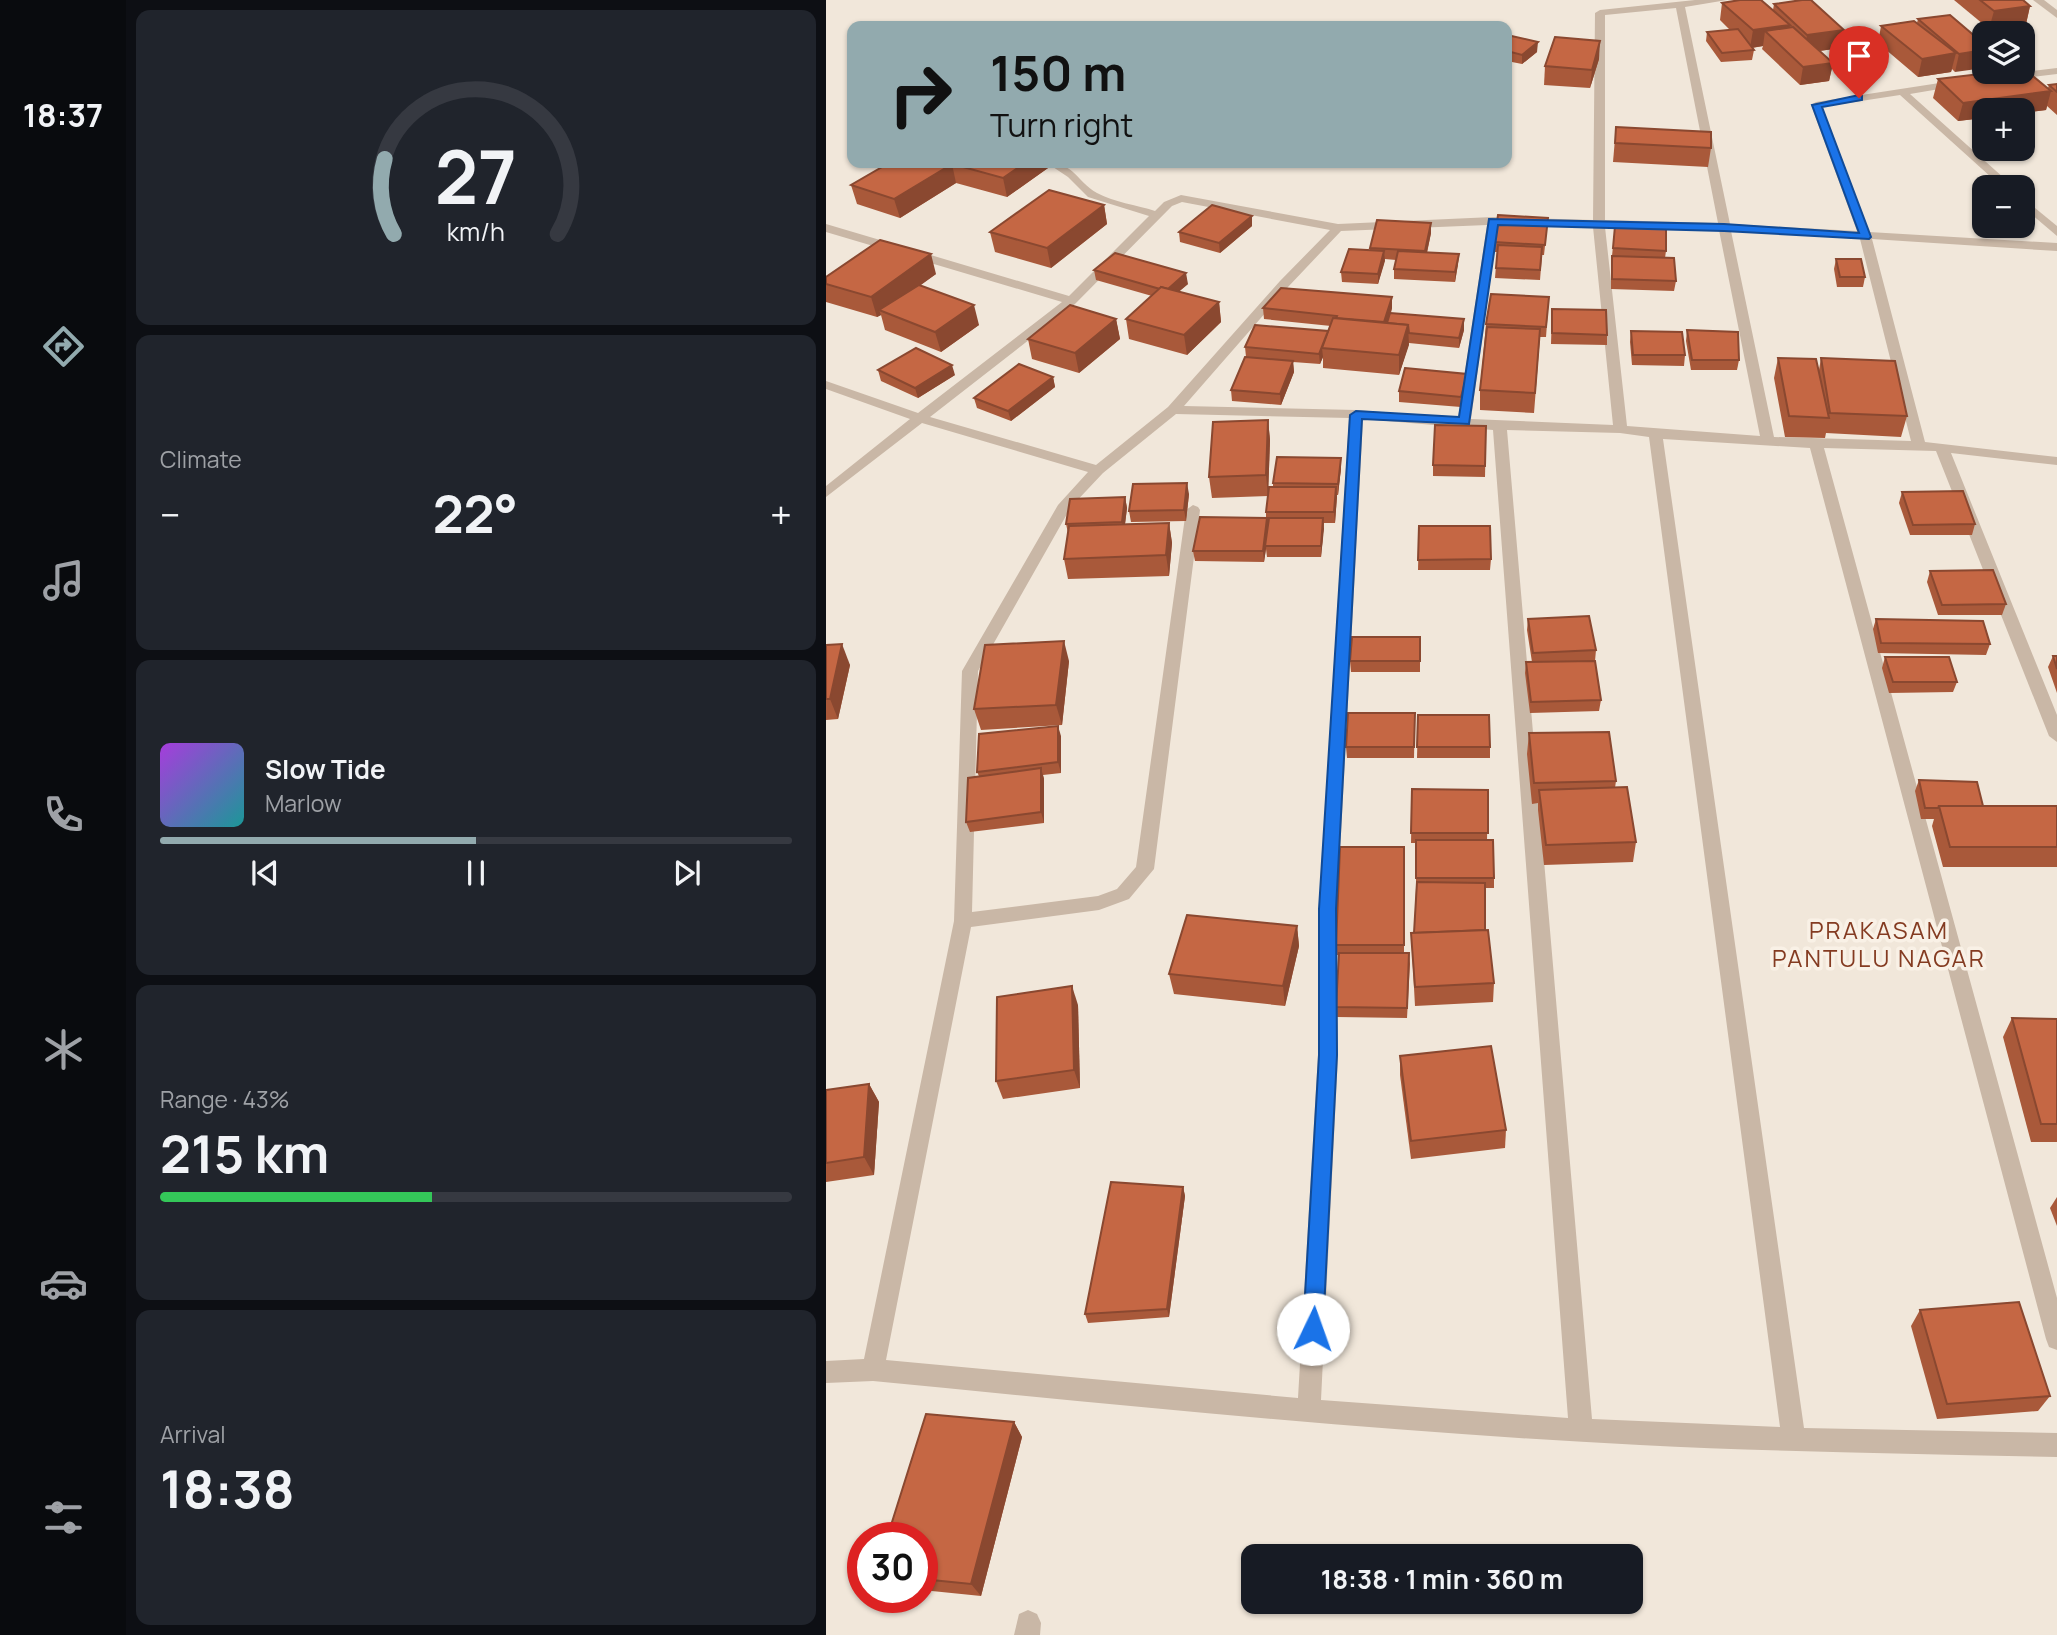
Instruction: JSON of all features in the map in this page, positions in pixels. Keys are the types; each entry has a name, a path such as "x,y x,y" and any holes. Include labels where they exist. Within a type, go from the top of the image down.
{"street":[{"path":"1620,429 1599,224 1600,13 1722,0"},
{"path":"2038,0 2057,15"},
{"path":"1680,5 1767,439"},
{"path":"2035,74 2057,71"},
{"path":"1919,445 1866,237 1816,105 1966,83"},
{"path":"1901,91 1995,175"},
{"path":"1060,168 1072,175 1092,195 1157,215"},
{"path":"826,493 1072,301 1168,204 1181,198 1338,228 1493,221 1724,228 2057,247"},
{"path":"2035,212 2057,232"},
{"path":"1464,421 1493,221"},
{"path":"826,228 1072,301"},
{"path":"873,1370 963,921 970,671 1065,505 1098,470 1173,410 1284,284 1338,228"},
{"path":"826,384 920,418 1098,470"},
{"path":"1173,410 1356,415 1464,421 1500,426 1620,429 1655,434 1815,444 1919,445 2057,461"},
{"path":"1309,1411 1328,1055 1328,909 1356,415"},
{"path":"1500,426 1581,1430"},
{"path":"1655,434 1794,1441"},
{"path":"1815,444 2057,1339"},
{"path":"1942,448 2057,736"},
{"path":"963,921 1099,903 1123,894 1145,869 1193,510"},
{"path":"826,1372 873,1370 1309,1411 1581,1430 1794,1441 2057,1445"}],"building":[{"path":"1761,0 1790,25 1753,30 1722,3"},
{"path":"1811,0 1844,30 1807,35 1774,4"},
{"path":"1980,0 2023,0 2030,6 1994,11"},
{"path":"1950,15 1972,34 1972,52 1959,54 1918,19"},
{"path":"1914,21 1956,53 1922,59 1881,26"},
{"path":"1793,27 1833,63 1803,67 1765,31"},
{"path":"1738,29 1754,50 1722,53 1707,32"},
{"path":"1512,36 1538,42 1522,55 1512,52"},
{"path":"1555,37 1600,41 1592,70 1545,66"},
{"path":"1972,75 1972,84 2035,84 2035,78 2051,91 2000,98 1972,98 1972,102 1963,103 1938,79"},
{"path":"2057,84 2057,92 2049,85"},
{"path":"1616,127 1711,132 1711,148 1615,143"},
{"path":"880,168 945,168 894,199 851,185"},
{"path":"967,168 1018,168 1003,178"},
{"path":"1049,190 1104,205 1047,248 990,232"},
{"path":"1212,205 1252,216 1219,243 1179,232"},
{"path":"1498,215 1548,218 1545,245 1494,242"},
{"path":"1377,220 1431,223 1425,251 1370,248"},
{"path":"1615,226 1666,229 1666,251 1613,248"},
{"path":"880,240 931,254 871,297 826,284 826,277"},
{"path":"1498,245 1542,247 1540,270 1496,268"},
{"path":"1349,249 1384,251 1378,274 1341,272"},
{"path":"1398,251 1459,254 1455,272 1394,269"},
{"path":"1115,253 1186,273 1168,289 1160,289 1094,270"},
{"path":"1612,256 1674,258 1676,281 1612,279"},
{"path":"1836,259 1861,259 1865,277 1840,277"},
{"path":"919,285 974,305 935,332 879,310"},
{"path":"1161,287 1219,302 1184,335 1126,319"},
{"path":"1281,288 1392,297 1384,322 1263,308"},
{"path":"1491,294 1549,297 1546,327 1486,324"},
{"path":"1070,305 1116,319 1075,353 1028,339"},
{"path":"1552,309 1606,310 1607,335 1552,333"},
{"path":"1390,313 1464,319 1459,338 1409,333 1408,325 1387,323"},
{"path":"1333,318 1408,325 1399,355 1322,348"},
{"path":"1255,325 1328,331 1319,354 1245,347"},
{"path":"1487,327 1540,329 1535,393 1480,390"},
{"path":"1687,330 1738,332 1739,360 1692,360"},
{"path":"1631,331 1682,332 1685,355 1633,355"},
{"path":"916,348 952,365 915,388 878,370"},
{"path":"1245,357 1293,361 1280,394 1231,390"},
{"path":"1778,358 1816,359 1829,418 1789,416"},
{"path":"1821,358 1895,361 1907,416 1830,413"},
{"path":"1019,364 1053,377 1008,411 974,398"},
{"path":"1405,368 1467,374 1461,397 1399,391"},
{"path":"1268,420 1266,475 1209,477 1213,422"},
{"path":"1435,425 1486,426 1485,466 1433,465"},
{"path":"1277,457 1341,458 1338,484 1273,483"},
{"path":"1187,483 1184,510 1129,511 1133,484"},
{"path":"1269,487 1336,487 1334,512 1266,512"},
{"path":"1963,491 1975,524 1913,525 1902,492"},
{"path":"1125,497 1122,522 1066,524 1070,499"},
{"path":"1200,517 1267,518 1263,551 1193,551"},
{"path":"1269,518 1323,518 1321,546 1265,546"},
{"path":"1169,523 1166,555 1064,559 1069,526"},
{"path":"1419,526 1490,526 1491,559 1418,560"},
{"path":"1993,570 2006,604 1942,605 1930,571"},
{"path":"1589,616 1596,650 1533,653 1528,619"},
{"path":"1876,619 1983,621 1990,644 1881,643"},
{"path":"1352,637 1420,637 1420,661 1350,661"},
{"path":"1064,641 1056,705 974,709 985,645"},
{"path":"842,644 830,699 826,699 826,645"},
{"path":"1885,657 1949,657 1957,682 1893,682"},
{"path":"1595,661 1601,700 1531,702 1526,662"},
{"path":"1348,713 1415,713 1414,747 1346,747"},
{"path":"1418,715 1489,715 1490,747 1417,747"},
{"path":"1058,726 1058,762 977,772 979,734"},
{"path":"1609,732 1616,781 1534,783 1529,733"},
{"path":"1041,768 1041,812 966,822 968,778"},
{"path":"1919,780 1977,782 1983,806 1925,808"},
{"path":"1627,787 1636,842 1546,845 1539,790"},
{"path":"1412,789 1488,790 1488,833 1411,833"},
{"path":"1939,806 2057,806 2057,847 1950,847"},
{"path":"1416,840 1493,840 1494,878 1416,878"},
{"path":"1340,847 1404,847 1404,945 1336,945"},
{"path":"1417,882 1485,883 1485,930 1414,933"},
{"path":"1187,915 1297,926 1283,986 1169,974"},
{"path":"1488,930 1494,983 1415,987 1411,933"},
{"path":"1339,953 1409,953 1407,1008 1336,1007"},
{"path":"1072,986 1074,1070 996,1081 997,997"},
{"path":"2012,1018 2057,1019 2057,1124 2041,1124"},
{"path":"1491,1046 1506,1130 1411,1141 1400,1056"},
{"path":"869,1084 864,1157 826,1163 826,1090"},
{"path":"1111,1182 1183,1187 1167,1309 1085,1314"},
{"path":"2019,1302 2050,1396 1947,1404 1920,1310"},
{"path":"926,1414 1014,1422 971,1584 938,1581 938,1522 892,1522"}],"district":[{"name":"PRAKASAM PANTULU NAGAR","path":"1879,945"}],"route":[{"path":"1313,1329 1328,1055 1328,909 1356,415 1464,421 1493,221 1724,228 1866,237 1816,105 1859,98"}]}
